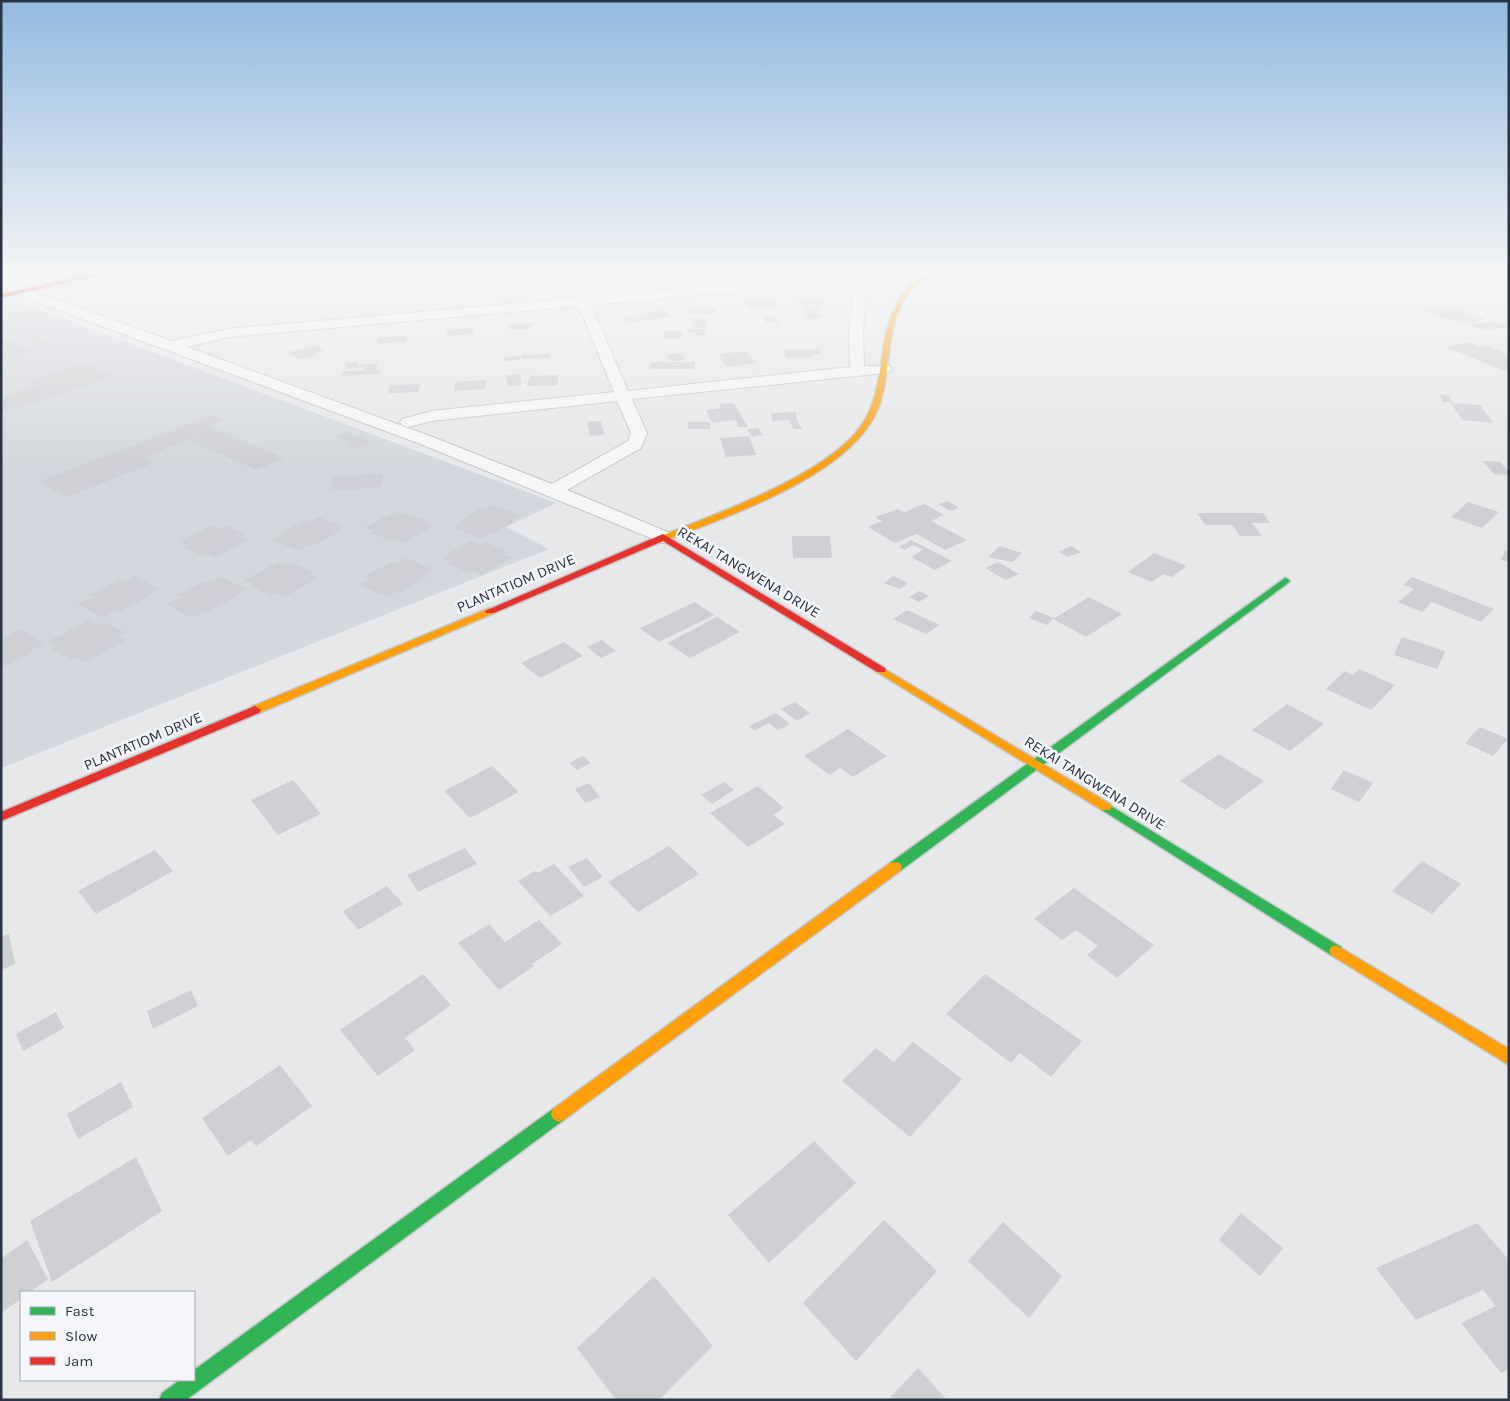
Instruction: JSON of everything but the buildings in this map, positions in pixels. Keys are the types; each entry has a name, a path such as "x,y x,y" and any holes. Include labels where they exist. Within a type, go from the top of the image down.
{"street":[{"path":"142,335 554,490 663,537"},
{"path":"171,346 218,335"},
{"path":"554,490 635,444 639,433 598,335"},
{"path":"856,335 857,371"},
{"name":"PLANTATIOM DRIVE","path":"1,817 769,494 840,453 866,425 879,398 890,335"},
{"path":"408,422 432,416 885,369"},
{"name":"REKAI TANGWENA DRIVE","path":"663,537 1035,764 1509,1058"},
{"path":"195,1381 1285,581"},
{"path":"169,1400 195,1381"}],"shaded area":[{"path":"1,335 108,335 556,503 506,527 549,549 1,768"}],"traffic: fast":[{"path":"895,867 1285,581"},
{"path":"1106,807 1336,951"},
{"path":"195,1381 559,1114"},
{"path":"169,1400 195,1381"}],"traffic: slow":[{"path":"659,540 771,493 827,462 849,444 866,425 874,409 879,392 889,335"},
{"path":"255,710 490,611"},
{"path":"881,670 1106,807"},
{"path":"559,1114 895,867"},
{"path":"1336,951 1509,1058"}],"traffic: jam":[{"path":"663,537 881,670"},
{"path":"490,611 659,540"},
{"path":"1,817 255,710"}]}
